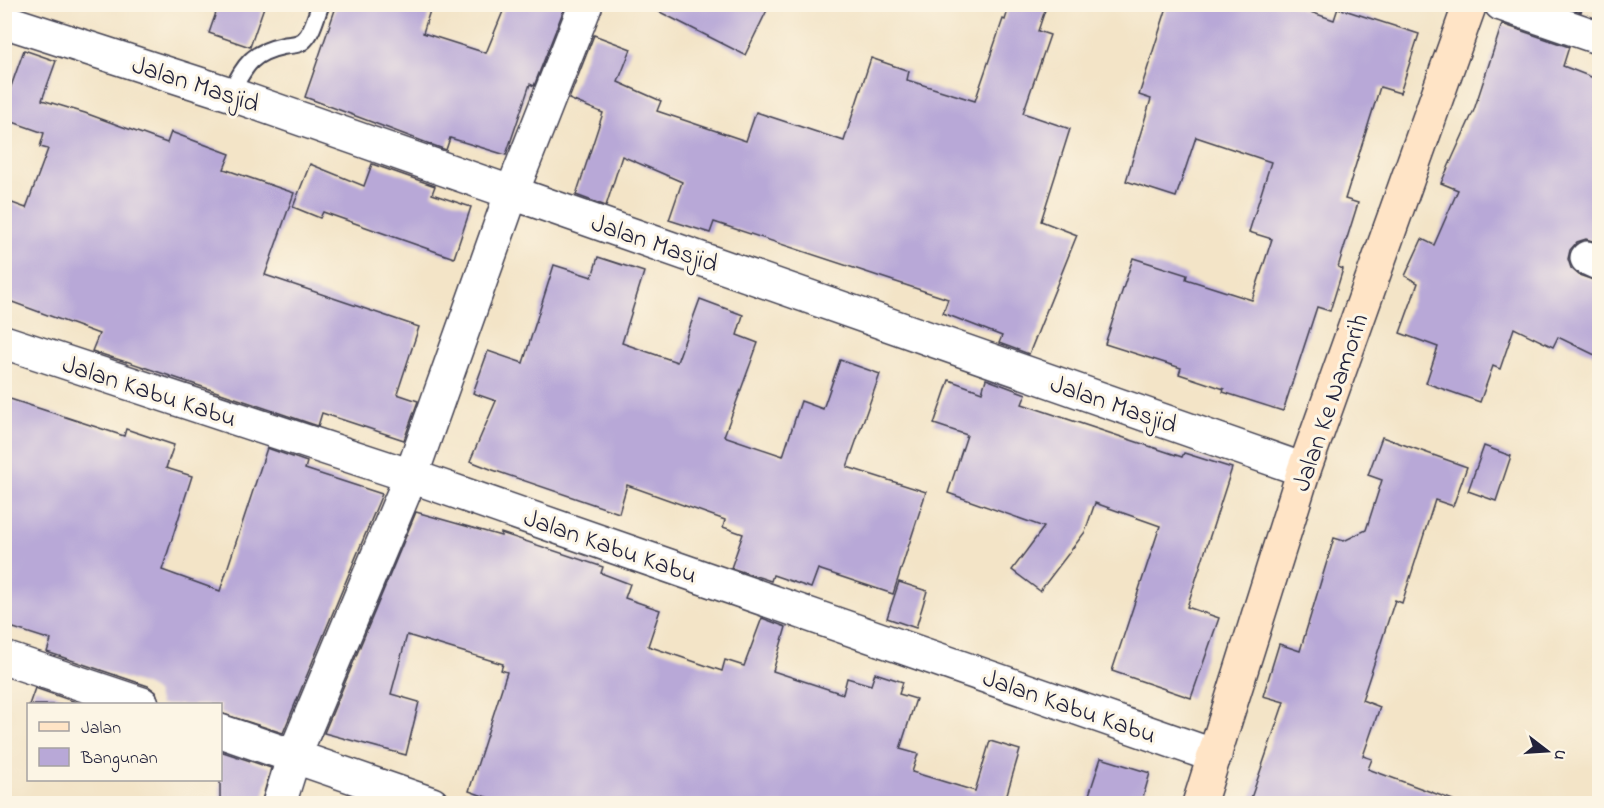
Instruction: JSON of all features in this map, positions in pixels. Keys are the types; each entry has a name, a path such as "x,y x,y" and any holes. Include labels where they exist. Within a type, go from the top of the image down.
{"street":[{"path":"279,804 294,756 411,476 512,192 586,4"},
{"name":"Jalan Ke Namorih","path":"1199,804 1304,470 1470,4"},
{"path":"1501,4 1599,38"},
{"name":"Jalan Masjid","path":"4,21 230,94 1304,470"},
{"name":"Jalan Kabu Kabu","path":"4,342 411,476 1215,756"},
{"path":"4,658 136,703"},
{"path":"222,732 432,804"}],"lane":[{"path":"230,94 246,64 254,57 265,51 297,45 306,39 321,4"}],"building":[{"path":"219,4 265,4 250,47 209,33"},
{"path":"337,4 432,4 423,33 486,53 506,4 566,4 534,86 530,84 506,155 450,138 446,150 305,97"},
{"path":"644,4 770,4 745,55"},
{"path":"1010,4 1047,4 1038,31 1050,35 1023,113 1070,129 1041,221 1077,235 1029,354 999,343 1002,336 943,313 948,299 714,222 710,233 669,220 682,182 622,156 606,206 576,195 603,113 569,99 594,35 631,49 618,82 661,101 657,111 746,141 756,112 844,141 871,58 909,71 907,80 975,101"},
{"path":"1168,4 1287,4 1334,20 1338,8 1419,34 1400,93 1380,87 1345,199 1358,203 1338,267 1343,269 1330,311 1317,307 1283,411 1223,392 1224,389 1179,374 1181,368 1105,344 1133,258 1187,275 1186,279 1252,300 1272,239 1249,232 1271,162 1196,137 1176,197 1126,181 1151,99 1139,95"},
{"path":"1560,4 1584,4 1581,12"},
{"path":"1502,24 1569,47 1563,66 1599,80 1599,243 1586,239 1577,242 1570,250 1568,259 1571,268 1579,275 1599,282 1599,357 1558,337 1553,347 1514,328 1500,369 1493,366 1480,402 1426,383 1438,347 1400,333 1418,283 1405,276 1422,239 1434,245 1458,190 1441,183 1474,110"},
{"path":"24,50 56,61 42,100 167,143 171,132 230,154 224,169 294,193 265,275 419,327 397,394 418,401 404,440 322,413 318,426 92,351 99,334 4,299 4,200 26,208 48,149 40,147 44,133 4,119 4,106"},
{"path":"310,164 364,186 372,164 435,186 432,194 471,207 454,258 323,212 320,218 293,207"},
{"path":"598,257 644,272 622,343 677,362 700,299 743,315 737,335 758,343 724,436 783,456 801,401 823,409 840,360 880,374 847,467 926,492 893,594 818,569 811,588 773,575 771,581 731,568 743,534 723,527 725,520 627,485 619,513 470,461 496,401 473,393 488,351 523,363 554,265 592,277"},
{"path":"986,379 1026,394 1022,404 1182,457 1184,453 1232,468 1187,607 1219,618 1191,698 1112,671 1160,526 1095,503 1085,532 1040,591 1012,570 1044,527 948,493 967,435 934,424 949,380 982,392"},
{"path":"4,397 124,436 126,429 174,445 166,468 192,476 162,570 220,591 267,448 307,462 305,469 382,494 283,733 222,714 222,703 159,703 156,692 148,686 47,652 51,640 4,625"},
{"path":"1382,437 1467,467 1453,506 1435,500 1402,603 1395,600 1362,700 1380,707 1363,756 1372,759 1368,769 1453,800 1452,804 1249,804 1284,702 1263,696 1279,644 1300,651 1334,538 1344,541 1366,530 1382,480 1368,475"},
{"path":"1484,446 1511,456 1496,501 1468,491"},
{"path":"416,512 501,536 501,533 603,567 601,573 630,584 625,598 660,610 648,646 722,671 725,660 744,666 762,618 786,627 773,671 843,694 847,678 871,685 875,673 903,682 899,694 916,699 900,749 918,754 912,772 975,791 990,741 1020,750 1004,804 506,804 469,791 507,672 501,670 503,664 407,635 391,694 419,702 406,755 324,733"},
{"path":"899,582 927,591 916,628 887,618"},
{"path":"35,688 78,703 30,703"},
{"path":"222,752 271,768 261,804 220,804"},
{"path":"1101,758 1150,773 1141,804 1086,804"}]}
